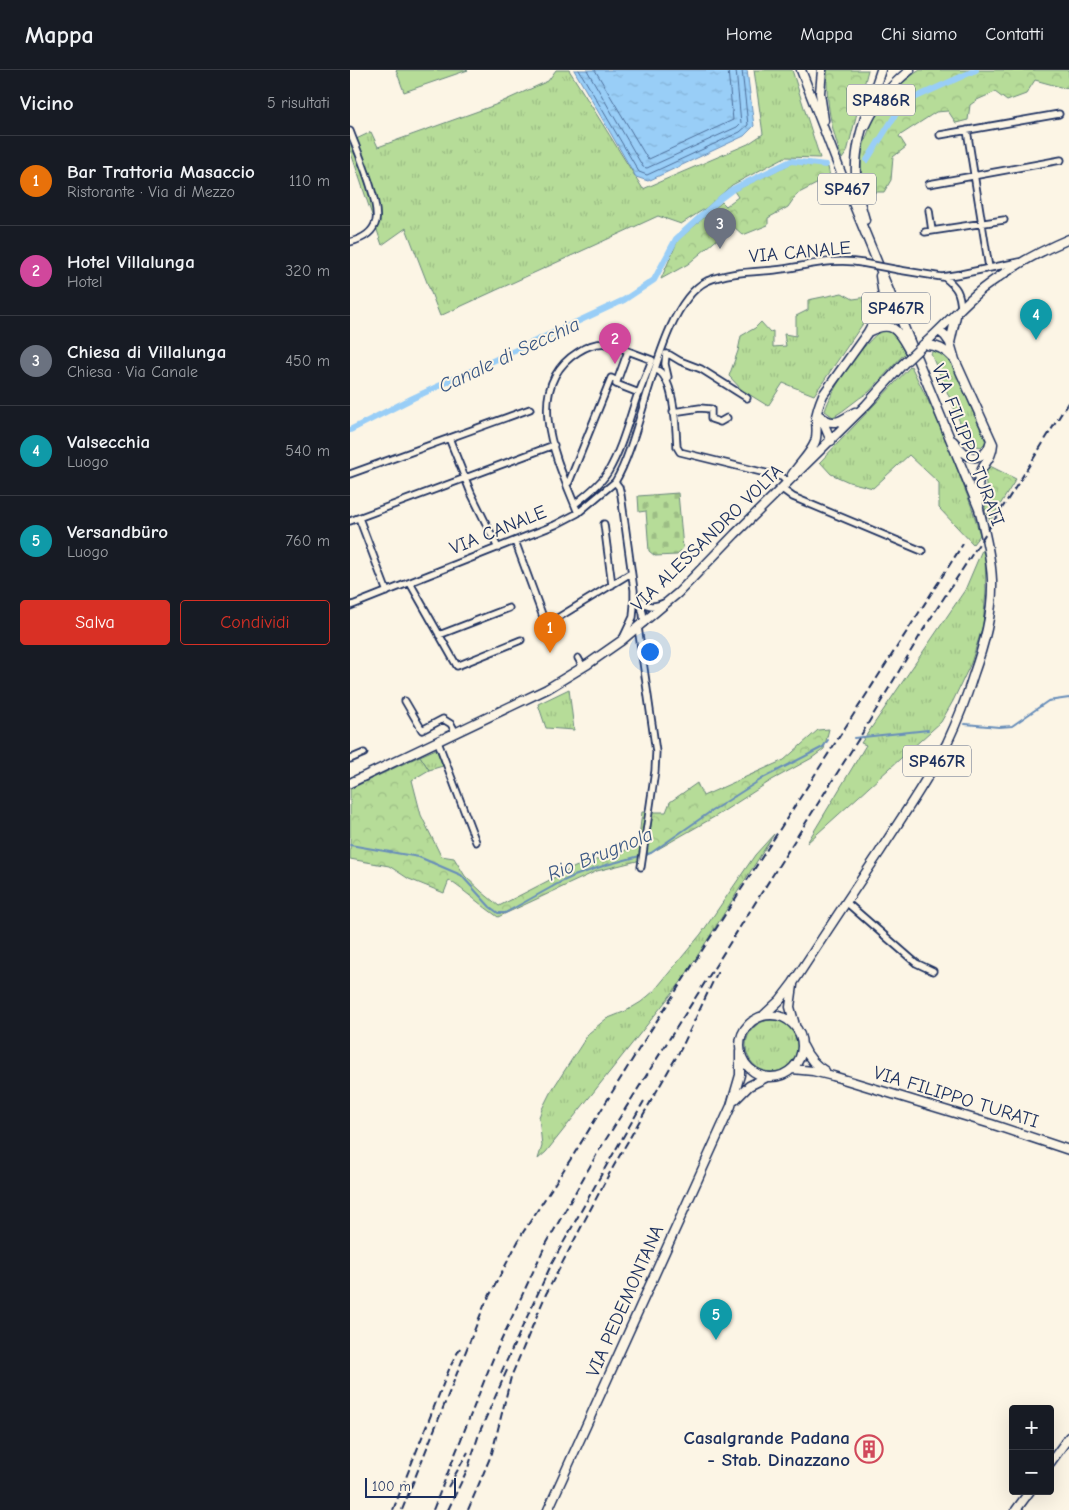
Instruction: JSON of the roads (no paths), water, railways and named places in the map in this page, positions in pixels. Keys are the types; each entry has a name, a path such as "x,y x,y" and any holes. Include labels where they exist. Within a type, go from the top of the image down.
{"main road":[{"name":"SP467","path":"801,70 826,131"},
{"name":"SP486R","path":"822,70 820,93 826,131"},
{"path":"785,486 812,448 816,439 818,406 828,388 880,312 883,296 878,265 856,185 856,171 862,124 881,70"},
{"name":"SP486R","path":"860,136 873,110 881,99 910,70"},
{"name":"VIA FILIPPO TURATI","path":"764,1016 794,983 938,760 964,702 982,651 990,614 992,579 987,542 979,509 848,191 826,131"},
{"name":"VIA CANALE","path":"923,344 981,290 1023,261 1069,239"},
{"path":"950,343 953,326 959,311"},
{"path":"868,332 881,326 892,327 900,335 921,370"},
{"path":"939,331 946,336 950,343 955,360 991,438 992,452 980,472 978,480 979,509"},
{"path":"939,331 943,343 955,360"},
{"path":"923,344 930,344 948,352"},
{"name":"VIA ALESSANDRO VOLTA","path":"350,784 547,689 621,641 678,593 735,534 866,406 923,344"},
{"path":"818,406 820,416 831,441"},
{"path":"820,416 830,423 835,423 866,406"},
{"path":"817,424 823,436 831,441"},
{"path":"950,438 970,457 982,456 990,446 991,438"},
{"name":"VIA FILIPPO TURATI","path":"794,983 790,1008 796,1026"},
{"path":"764,1016 781,1016 796,1026"},
{"name":"SP467R","path":"740,1051 740,1043 745,1028 750,1023 764,1016"},
{"name":"SP467R","path":"796,1026 807,1055 817,1066 833,1076"},
{"path":"792,1069 798,1062 802,1046"},
{"path":"740,1051 743,1060 749,1068 767,1077"},
{"path":"731,1106 740,1075 740,1051"},
{"name":"SP467R","path":"767,1077 781,1076 792,1069 813,1071 833,1076"},
{"name":"VIA FILIPPO TURATI","path":"833,1076 1069,1150"},
{"path":"731,1106 736,1098 750,1086 767,1077"},
{"name":"VIA PEDEMONTANA","path":"548,1510 731,1106"},
{"path":"1054,1458 1069,1437"},
{"path":"1016,1510 1027,1495"}],"street":[{"path":"940,135 1059,114"},
{"path":"967,130 989,268"},
{"path":"350,131 377,214 376,222 370,232 350,242"},
{"path":"929,184 1061,160"},
{"path":"929,210 929,231 1004,220"},
{"name":"VIA CANALE","path":"350,606 555,525 578,513 615,482 633,438 655,364 673,321 682,304 697,287 716,278 737,274 850,260 944,277 1023,261"},
{"path":"955,286 961,274"},
{"path":"944,277 955,286 960,294 959,311"},
{"path":"578,513 548,423 548,396 552,380 559,367 568,358 598,342 615,345 655,364 660,370 666,379 671,396 680,452 782,477 785,486 793,497 922,550"},
{"path":"617,381 628,351"},
{"path":"666,379 668,377 665,364 666,354 680,362 701,369 746,398"},
{"path":"575,504 608,473 624,437 640,390 655,364"},
{"path":"567,484 611,378 617,381 616,384 648,390"},
{"path":"673,412 700,408 711,409 711,418 720,422 727,418"},
{"path":"350,474 530,409"},
{"path":"449,438 471,493 498,548"},
{"path":"350,522 554,445"},
{"path":"615,482 619,486 621,495 634,590 633,617 621,641"},
{"path":"359,518 387,592"},
{"path":"604,524 612,585"},
{"path":"515,541 546,625 631,573"},
{"path":"410,582 457,666 521,640"},
{"path":"634,590 643,613 641,625"},
{"path":"638,597 648,606 654,607 664,603 678,593"},
{"path":"634,606 641,625 656,752 641,867"},
{"path":"440,635 509,608"},
{"path":"578,658 583,667"},
{"path":"405,701 422,730 444,719 451,724 456,733"},
{"path":"438,742 476,842"},
{"path":"350,759 364,753"},
{"path":"846,902 916,963 933,971"}],"water":[{"path":"574,70 747,70 754,126 744,136 648,181 636,177"}],"waterway":[{"name":"Canale di Secchia","path":"867,160 903,103 976,70"},
{"name":"Canale di Secchia","path":"350,430 413,398 624,300 654,280 676,239 733,189 791,161 826,165"},
{"name":"Rio Brugnola","path":"965,724 999,727 1012,726 1048,701 1069,698"},
{"name":"Rio Brugnola","path":"854,738 928,730"},
{"name":"Rio Brugnola","path":"350,845 419,857 461,875 490,907 498,913 505,913 574,876 651,853 765,777 823,747 828,740"}],"railway":[{"path":"433,1510 494,1356 544,1248 598,1152 863,732 925,627 1069,401"},
{"path":"402,1510 484,1306 522,1234 963,544"},
{"path":"468,1510 492,1453 511,1377 546,1294 608,1176 682,1047 718,971"},
{"path":"501,1373 552,1263 644,1101"},
{"path":"393,1510 450,1367 460,1348"},
{"path":"448,1510 468,1468 480,1431 508,1368"},
{"path":"448,1487 468,1452"}],"place":[{"name":"Chiesa di Villalunga","path":"720,249"},
{"name":"Valsecchia","path":"1036,340"},
{"name":"Hotel Villalunga","path":"615,364"},
{"name":"Bar Trattoria Masaccio","path":"550,653"},
{"name":"Versandbüro","path":"716,1340"},
{"name":"Casalgrande Padana - Stab. Dinazzano","path":"869,1449"}]}
